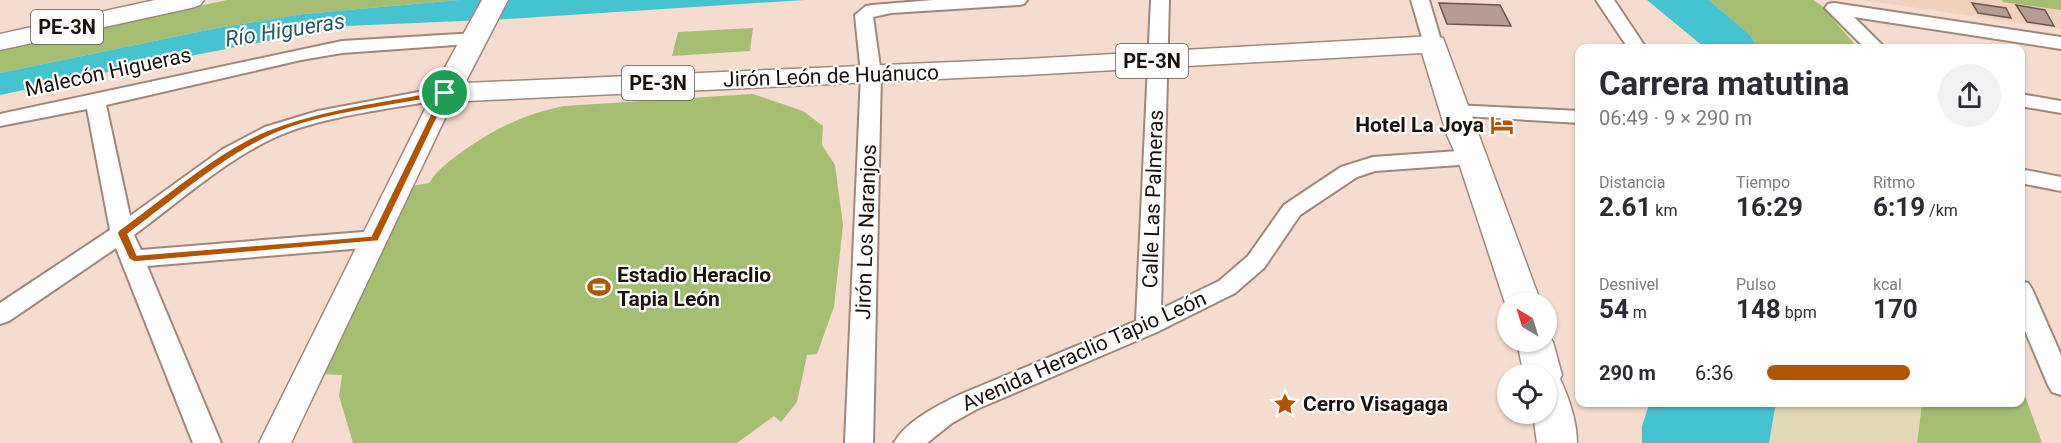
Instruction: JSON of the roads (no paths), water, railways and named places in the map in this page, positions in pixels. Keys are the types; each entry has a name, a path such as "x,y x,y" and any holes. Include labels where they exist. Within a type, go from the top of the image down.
{"highway":[{"name":"PE-3N","path":"0,42 188,0"},
{"path":"445,93 495,0"},
{"path":"1433,44 1462,135 1472,157 1519,292"},
{"name":"Jirón León de Huánuco","path":"445,93 1159,60 1433,44"}],"street":[{"name":"Jirón Los Naranjos","path":"859,443 871,74 863,22 864,15 872,10 1018,0"},
{"name":"Calle Las Palmeras","path":"1148,326 1160,0"},
{"path":"1420,0 1433,44"},
{"path":"1605,0 1633,44"},
{"path":"1829,4 2061,43"},
{"path":"1829,4 1872,44"},
{"name":"Malecón Higueras","path":"0,120 301,54 342,47 478,35"},
{"path":"275,443 445,93"},
{"name":"Jirón León de Huánuco","path":"0,315 122,233 230,154 272,131 318,117 445,93"},
{"path":"95,101 122,233 207,443"},
{"path":"2025,101 2061,107"},
{"path":"1454,111 1575,117"},
{"name":"Avenida Heraclio Tapio León","path":"908,443 943,415 968,402 1148,326 1227,287 1256,262 1292,210 1349,172 1373,164 1472,157"},
{"path":"2025,177 2061,184"},
{"path":"134,259 375,239"},
{"path":"2025,301 2061,385"}],"water":[{"name":"Río Higueras","path":"459,0 805,0 507,19 346,26 0,95 0,73 217,28 303,14"},
{"path":"1647,0 1709,0 1750,35 1756,44 1700,44"},
{"path":"1648,407 1775,407 1769,443 1642,443 1642,426"}],"place":[{"name":"Hotel La Joya","path":"1502,125"},
{"name":"Estadio Heraclio Tapia León","path":"599,287"},
{"name":"Cerro Visagaga","path":"1285,404"}]}
